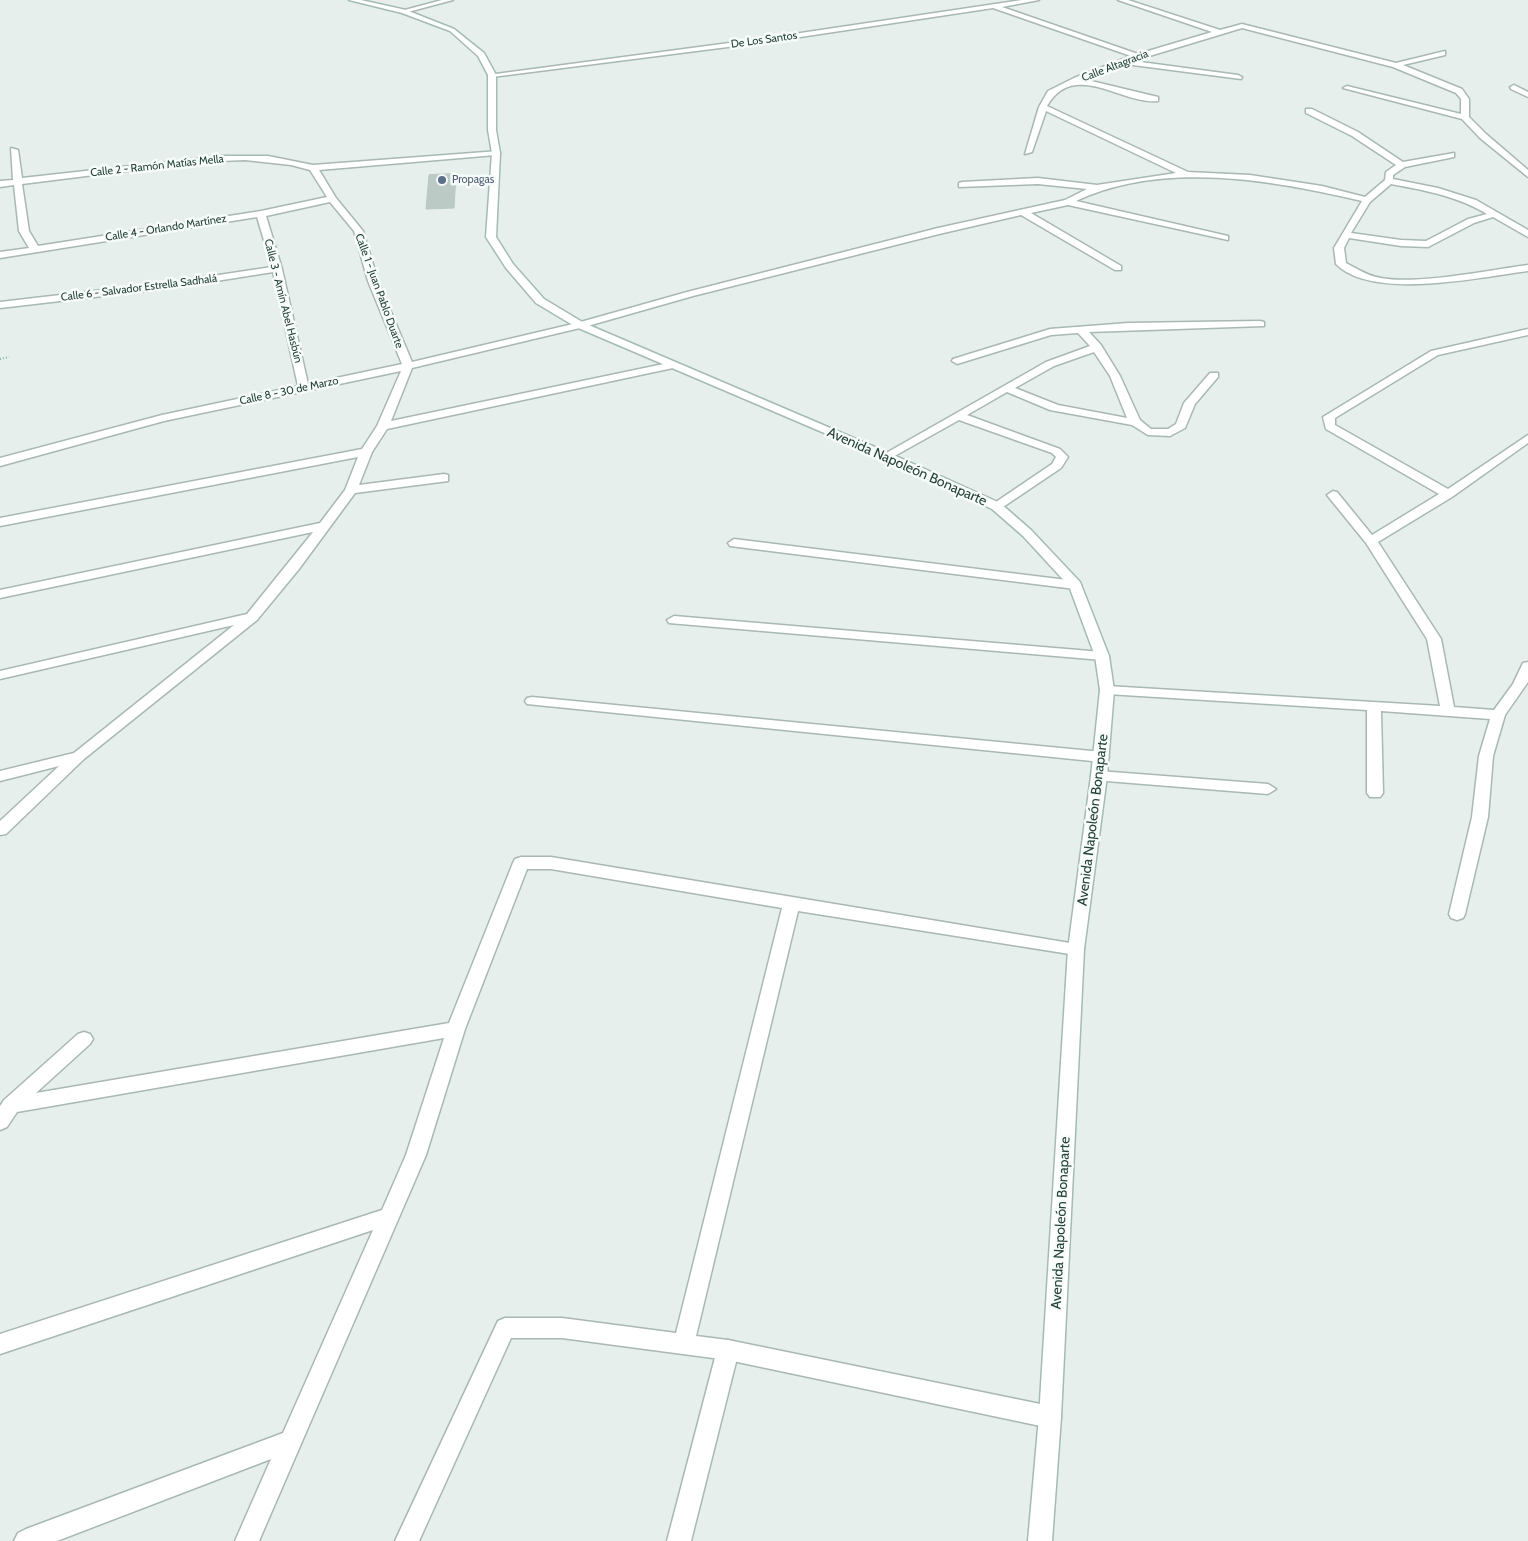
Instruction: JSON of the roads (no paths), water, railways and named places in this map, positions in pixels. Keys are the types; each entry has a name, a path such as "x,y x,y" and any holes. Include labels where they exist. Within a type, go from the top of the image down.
{"street":[{"path":"352,0 404,11 452,30 481,55 492,75"},
{"path":"404,11 450,0"},
{"path":"999,0 1009,4"},
{"name":"De Los Santos","path":"492,75 766,40 1036,0"},
{"path":"1121,0 1218,32"},
{"path":"994,7 1138,56"},
{"name":"Calle Altagracia","path":"1028,152 1043,107 1051,93 1077,80 1138,56 1242,26 1396,65"},
{"path":"1396,65 1442,54"},
{"path":"1125,62 1238,76"},
{"path":"1396,65 1459,91 1465,99 1465,117"},
{"name":"Avenida Napoleón Bonaparte","path":"492,75 492,130 496,152 491,237 509,266 540,301 580,325 888,456 996,506 1028,533 1075,586 1102,656 1107,690 1102,757 1076,949 1050,1417 1040,1541"},
{"path":"1077,80 1155,99"},
{"path":"1514,86 1528,95"},
{"path":"1347,88 1465,117 1483,136 1528,174"},
{"path":"1043,107 1186,174"},
{"path":"1309,111 1355,134 1402,165"},
{"path":"14,150 24,231 34,248"},
{"path":"313,168 496,152"},
{"path":"1451,155 1402,165 1389,174 1389,181 1367,200 1339,248 1341,264 1359,274 1381,281 1421,281 1528,268"},
{"name":"Calle 2 - Ramón Matías Mella","path":"0,184 172,163 253,158 291,161 313,168"},
{"name":"Calle 1 - Juan Pablo Duarte","path":"313,168 332,199 358,231 373,281 408,366"},
{"path":"962,185 1038,181 1097,188 1186,174 1250,178 1296,184 1367,200"},
{"path":"1389,181 1435,190 1473,202 1528,234"},
{"name":"Calle 8 - 30 de Marzo","path":"0,462 162,418 408,366 580,325 690,294 938,231 1024,214 1068,202 1097,188"},
{"name":"Calle 4 - Orlando Martínez","path":"0,255 34,248 261,214 332,199"},
{"path":"1068,202 1225,238"},
{"name":"Calle 3 - Amín Abel Hasbún","path":"261,214 277,269 304,388"},
{"path":"1024,214 1118,268"},
{"path":"1346,235 1401,243 1428,244 1472,221 1495,214"},
{"name":"Calle 6 - Salvador Estrella Sadhalá","path":"0,305 172,285 277,269"},
{"path":"957,361 1050,332 1128,326 1260,324"},
{"path":"1081,330 1097,347 1103,360 1115,376 1135,422 1148,432 1170,433 1181,426 1190,403 1214,375"},
{"path":"1448,494 1330,427 1329,417 1435,352 1528,332"},
{"path":"888,456 1050,364 1097,347"},
{"path":"383,426 673,365"},
{"path":"0,830 79,756 252,617 294,566 350,490 366,452 383,426 408,366"},
{"path":"1009,389 1027,399 1074,413 1135,422"},
{"path":"959,416 1056,451 1062,457 1057,466 996,506"},
{"path":"1371,541 1448,494 1528,438"},
{"path":"0,522 366,452"},
{"path":"350,490 444,478"},
{"path":"1333,495 1371,541 1434,639 1448,711"},
{"path":"0,594 323,526"},
{"path":"734,543 1075,586"},
{"path":"0,675 252,617"},
{"path":"674,620 1102,656"},
{"path":"1457,914 1480,817 1486,756 1498,715 1520,684 1528,666"},
{"path":"1107,690 1498,715"},
{"path":"532,701 1102,757"},
{"path":"1374,707 1375,794"},
{"path":"0,776 79,756"},
{"path":"1099,776 1268,789"},
{"path":"247,1541 387,1217 416,1155 456,1029 521,863 551,863 791,904 1076,949"},
{"path":"684,1343 791,904"},
{"path":"11,1105 456,1029"},
{"path":"0,1122 11,1105 84,1039"},
{"path":"0,1344 387,1217"},
{"path":"407,1541 505,1328 562,1328 728,1350 1050,1417"},
{"path":"679,1541 728,1350"},
{"path":"26,1541 291,1441"}],"place":[{"name":"Propagas","path":"442,180"}]}
